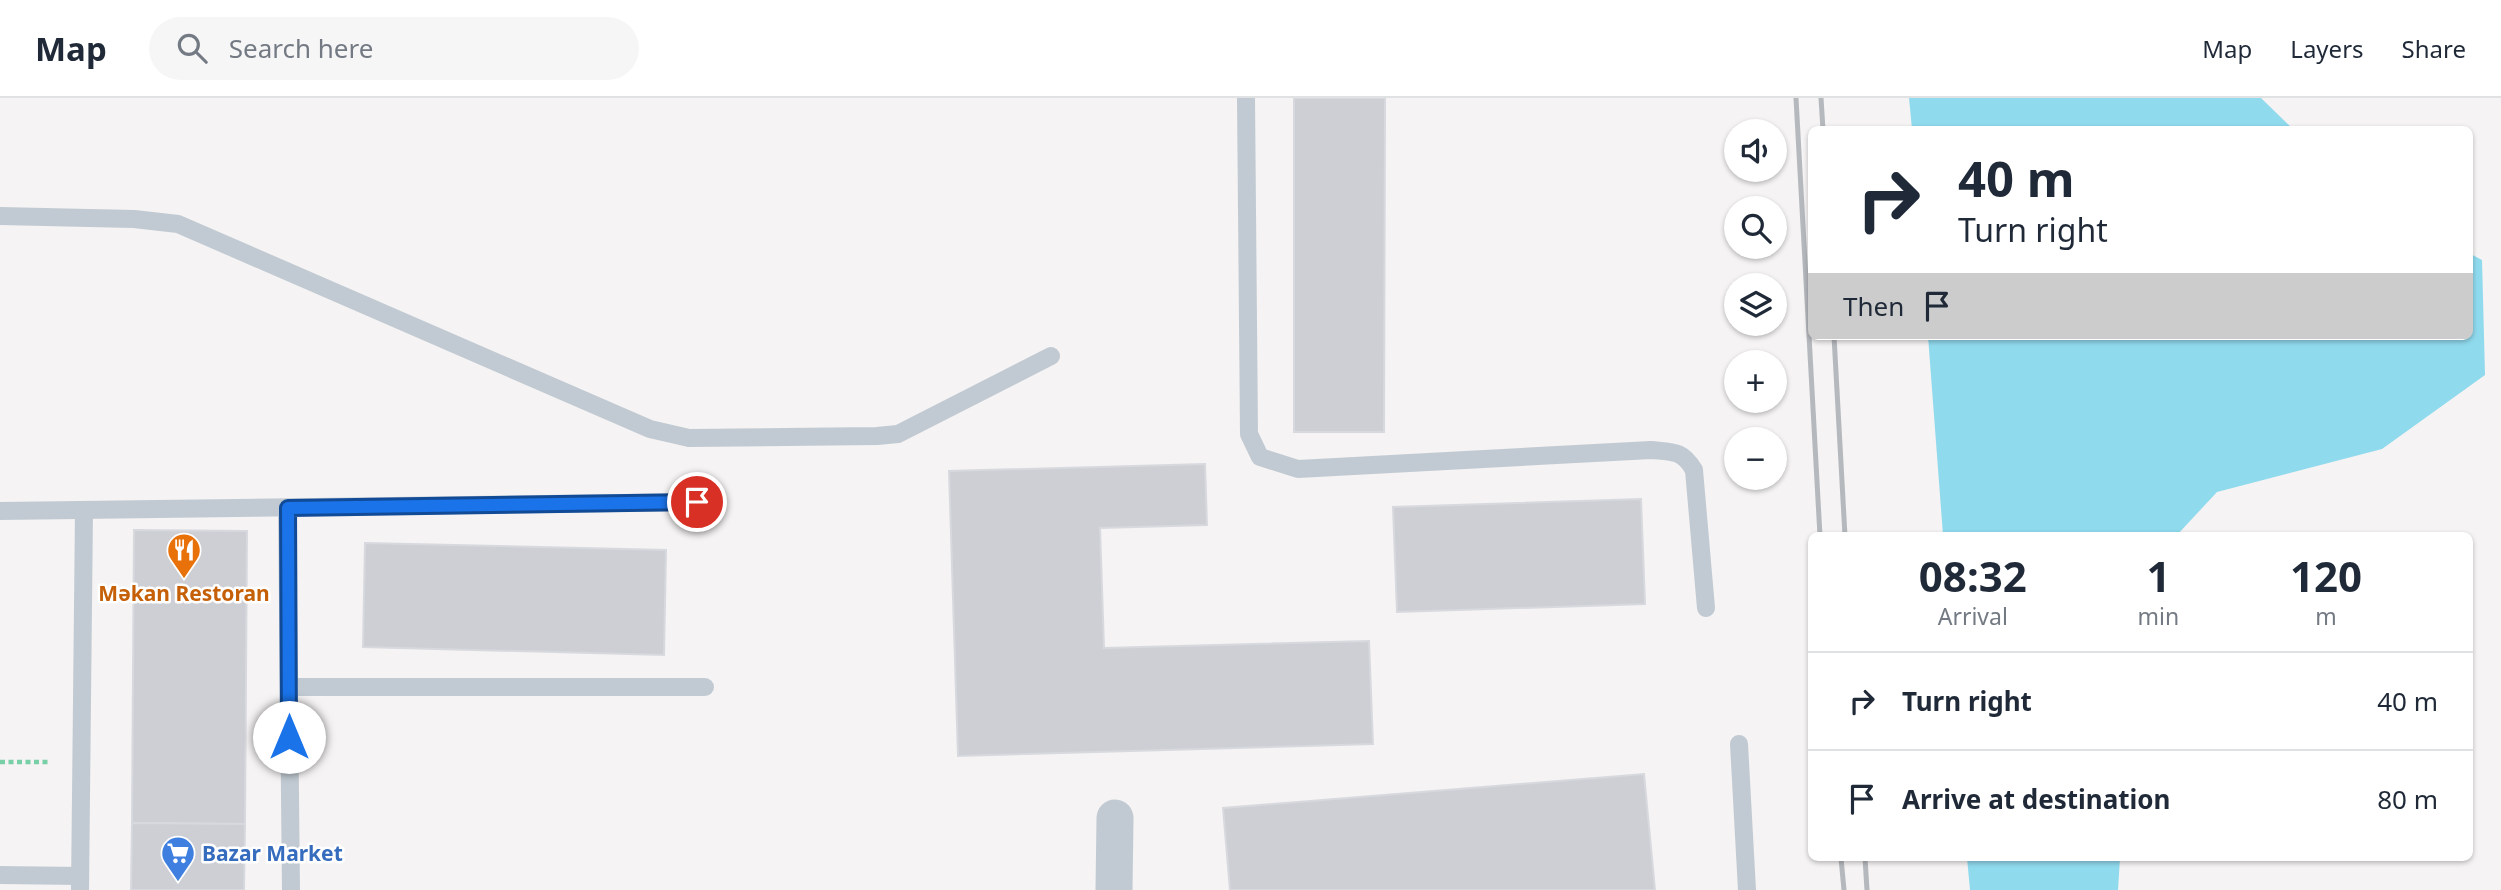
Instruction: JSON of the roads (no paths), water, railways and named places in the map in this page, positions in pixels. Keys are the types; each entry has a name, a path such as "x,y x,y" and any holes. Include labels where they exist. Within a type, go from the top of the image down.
{"street":[{"path":"1114,890 1115,818"}],"lane":[{"path":"1246,98 1249,434 1260,457 1298,470 1651,450 1675,452 1687,459 1693,470 1706,608"},
{"path":"0,216 134,219 178,224 650,429 689,438 898,434 1051,356"},
{"path":"0,511 697,502"},
{"path":"288,508 291,890"},
{"path":"0,875 80,883 83,511"},
{"path":"289,687 705,687"},
{"path":"1739,744 1748,890"}],"water":[{"path":"1909,98 2261,98 2290,126 1912,126"},
{"path":"2473,255 2482,260 2485,375 2382,449 2217,492 2180,532 1943,532 1928,340 2473,340"},
{"path":"1967,861 2120,861 2118,890 1970,890"}],"railway":[{"path":"1796,98 1808,317"},
{"path":"1821,98 1823,126"},
{"path":"1809,340 1820,532"},
{"path":"1834,340 1845,532"},
{"path":"1841,861 1844,890"},
{"path":"1865,861 1867,890"}],"place":[{"name":"Məkan Restoran","path":"184,580"},
{"name":"Bazar Market","path":"178,883"}]}
